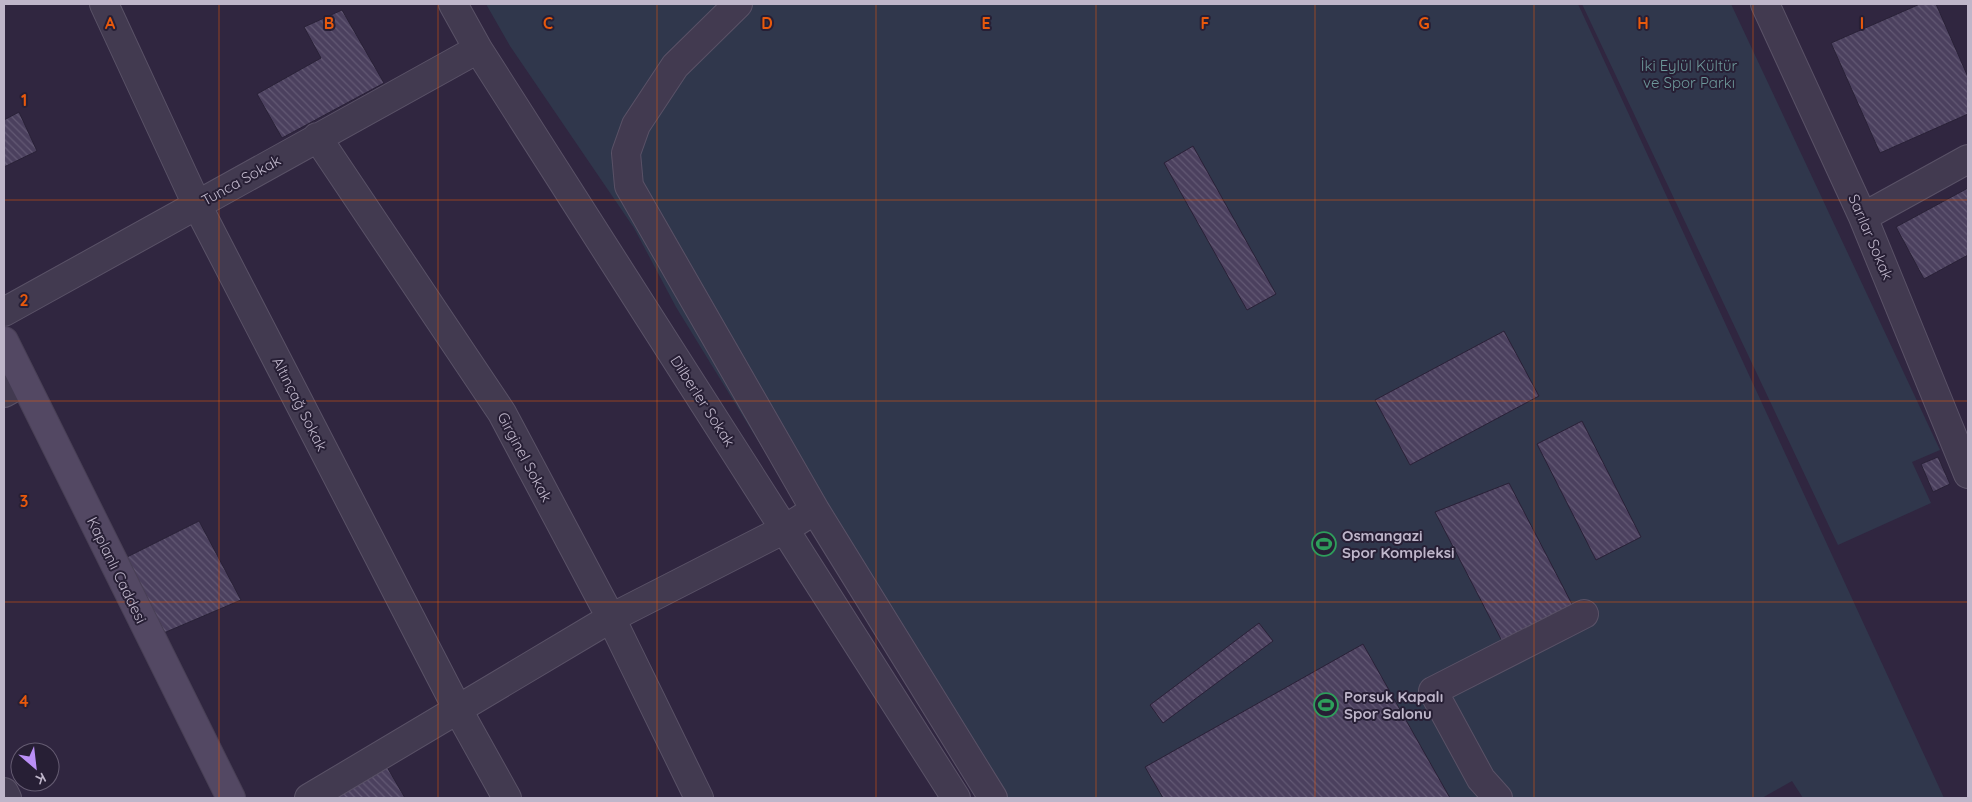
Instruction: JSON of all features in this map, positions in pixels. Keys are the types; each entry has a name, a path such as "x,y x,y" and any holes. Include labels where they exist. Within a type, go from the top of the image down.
{"main road":[{"name":"Kaplanlı Caddesi","path":"4,341 14,388 231,798"}],"street":[{"name":"Altınçağ Sokak","path":"104,4 197,205 458,710 506,798"},
{"name":"Dilberler Sokak","path":"453,4 478,49 956,798"},
{"path":"738,4 675,66 636,125 626,153 629,186 815,510 993,798"},
{"name":"Sarılar Sokak","path":"1765,4 1863,217 1968,474"},
{"name":"Tunca Sokak","path":"4,312 478,49"},
{"name":"Girginel Sokak","path":"317,137 502,413 611,618 699,798"},
{"path":"1863,217 1968,159"},
{"path":"309,798 611,618 785,529 815,510"},
{"path":"1498,798 1480,779 1433,691 1584,614"},
{"path":"4,792 7,798"}],"green space":[{"name":"Osmangazi Spor Kompleksi","path":"486,4 1578,4 1944,798 1803,798 1792,781 1762,798 977,798 676,307 634,228 510,46"},
{"name":"İki Eylül Kültür ve Spor Parkı","path":"1582,4 1731,4 1940,450 1912,462 1931,503 1838,545"}],"building":[{"path":"1920,4 1936,4 1968,77 1968,114 1880,153 1831,43"},
{"path":"342,10 384,83 282,138 257,94 321,58 304,27"},
{"path":"19,112 37,151 4,167 4,120"},
{"path":"1193,146 1276,294 1247,310 1164,163"},
{"path":"1968,188 1968,255 1924,279 1896,227"},
{"path":"1504,331 1539,396 1410,465 1375,400"},
{"path":"1582,421 1641,537 1596,560 1537,444"},
{"path":"1938,457 1950,484 1933,492 1921,464"},
{"path":"1509,483 1573,606 1503,643 1435,512"},
{"path":"199,521 241,600 159,635 123,559"},
{"path":"1259,623 1273,641 1163,723 1150,705"},
{"name":"Porsuk Kapalı Spor Salonu","path":"1363,644 1450,798 1163,798 1145,767"},
{"path":"387,767 405,798 330,798"}],"place":[{"name":"Osmangazi Spor Kompleksi","path":"1324,544"},
{"name":"Porsuk Kapalı Spor Salonu","path":"1326,705"}]}
